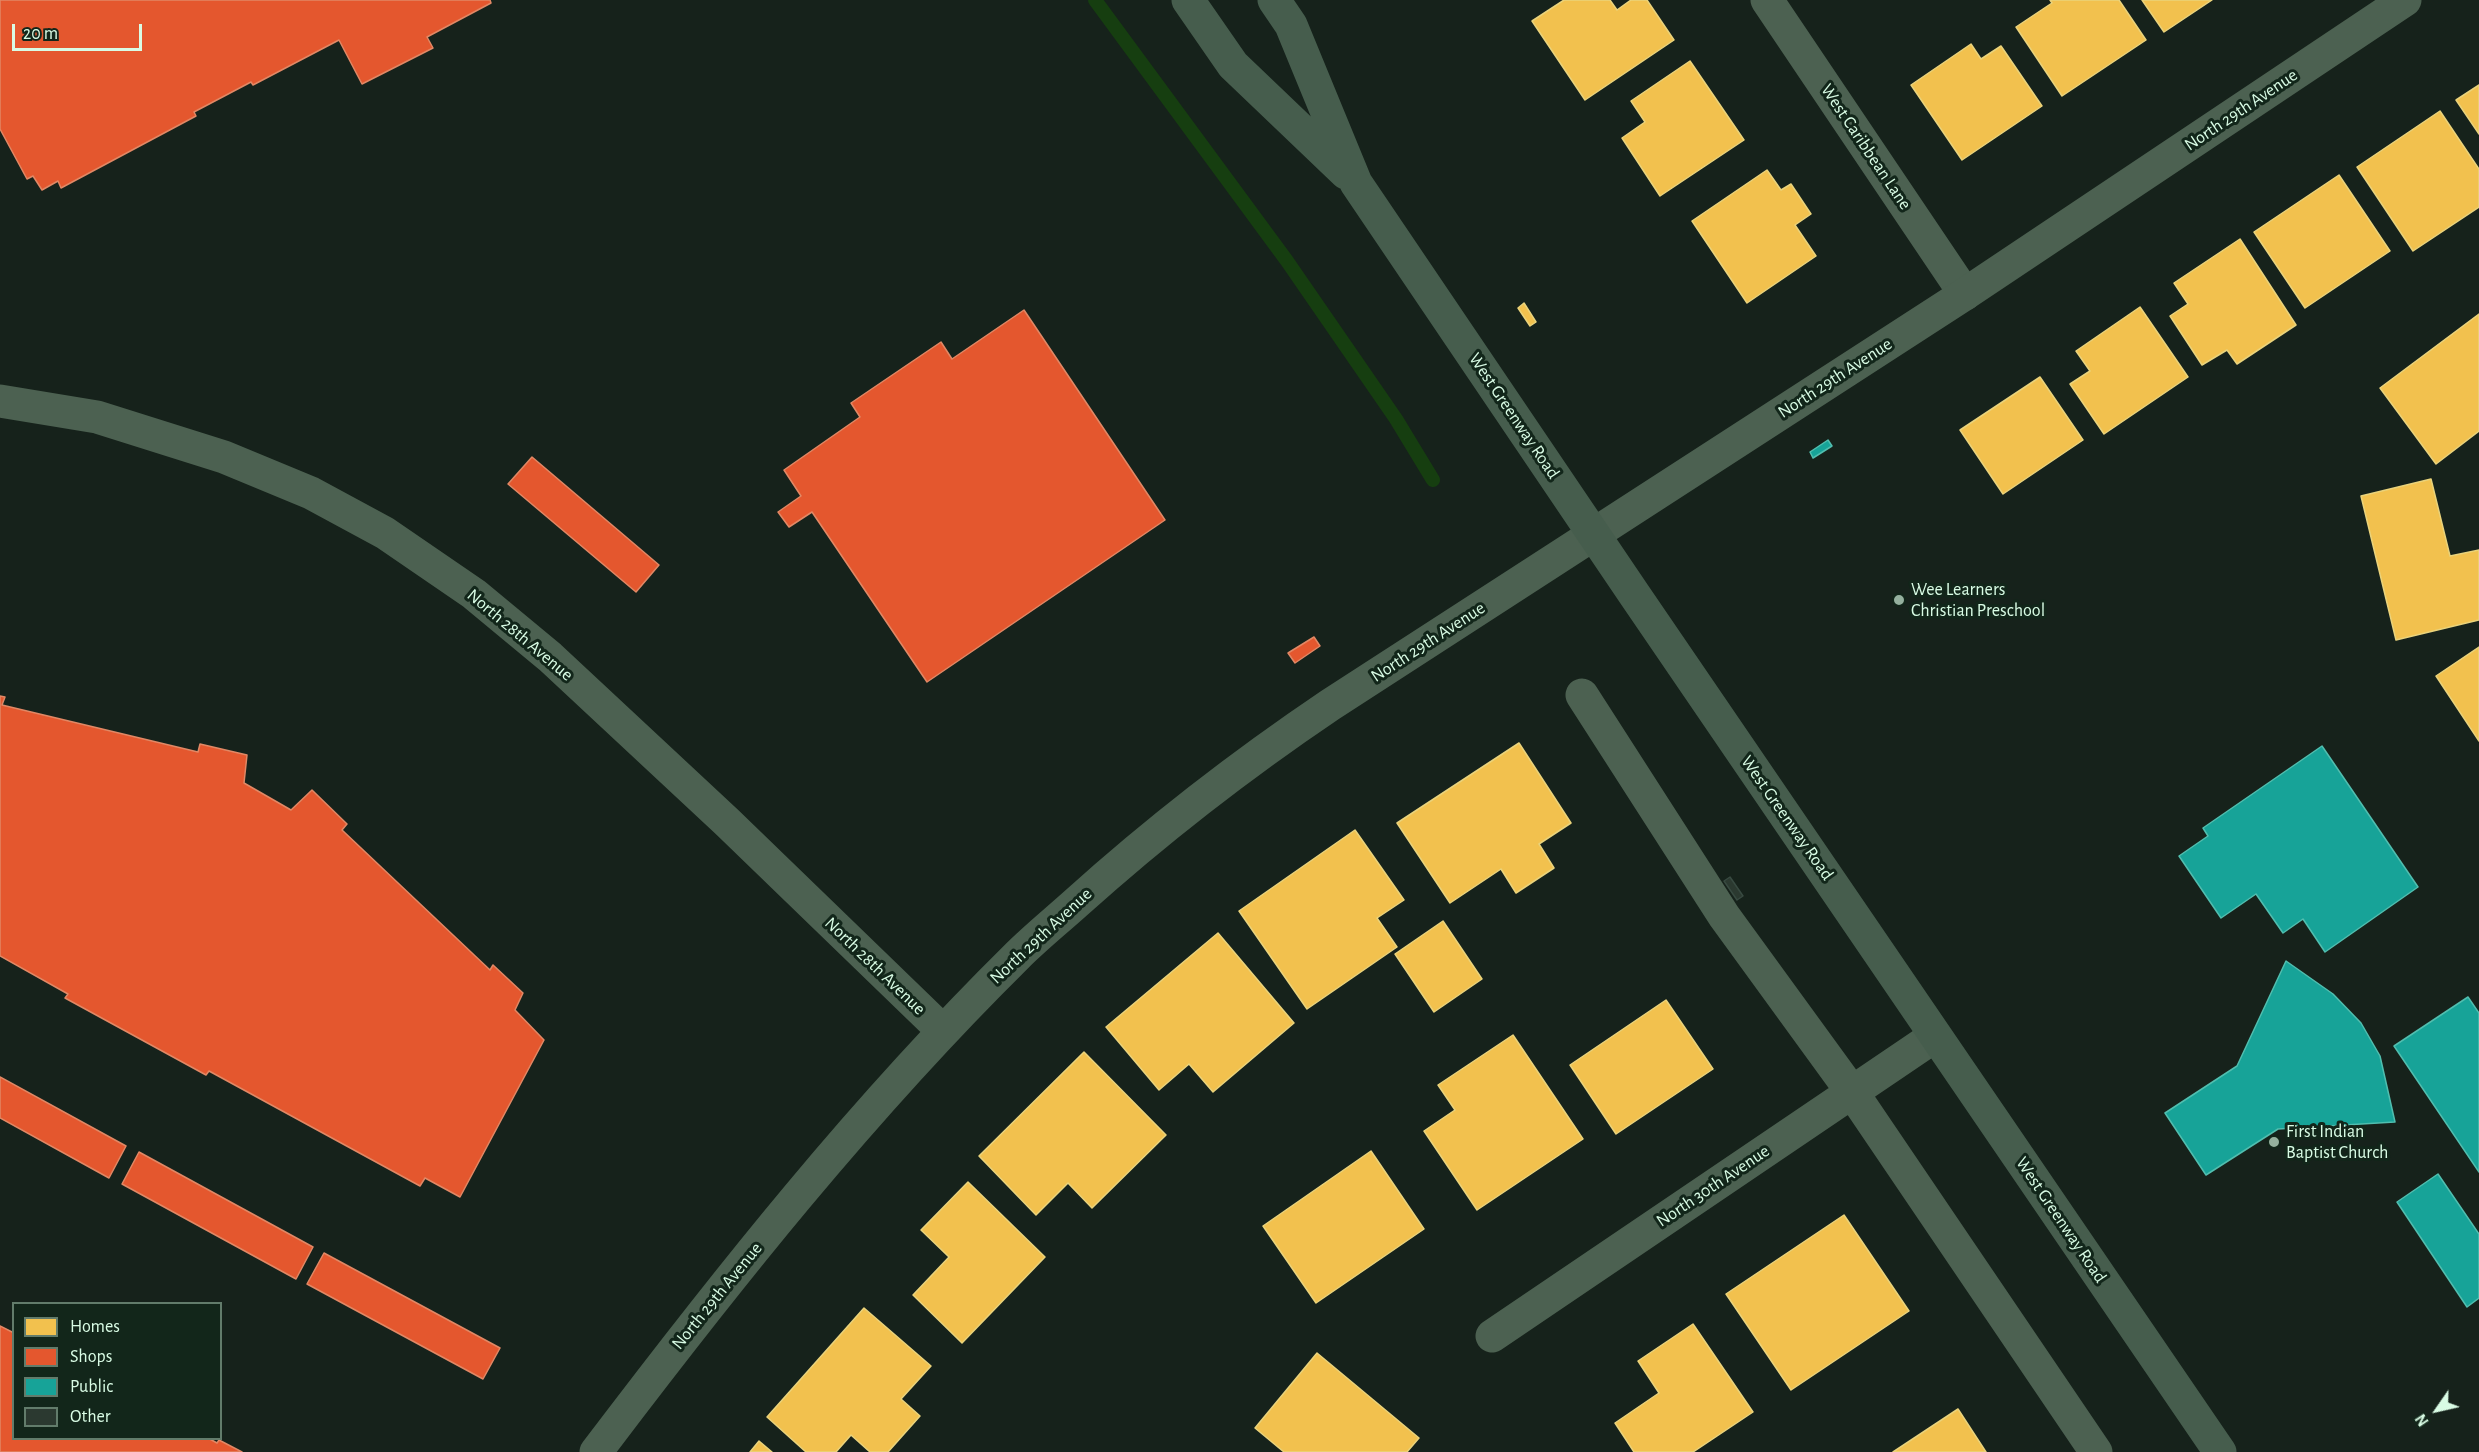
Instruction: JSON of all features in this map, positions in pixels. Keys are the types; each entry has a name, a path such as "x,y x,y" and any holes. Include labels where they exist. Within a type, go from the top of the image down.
{"main road":[{"name":"West Greenway Road","path":"1188,0 1233,65 1356,183"},
{"name":"West Greenway Road","path":"1274,0 1291,25 1356,183 2220,1452"}],"street":[{"name":"West Caribbean Lane","path":"1767,0 1965,294"},
{"name":"North 29th Avenue","path":"596,1452 690,1328 869,1112 943,1031 1044,932 1118,865 1281,737 1965,294 2405,0"},
{"name":"North 28th Avenue","path":"0,401 97,417 224,457 311,493 385,533 474,594 550,657 727,822 943,1031"},
{"path":"1582,695 1719,907 1852,1092 2096,1452"},
{"name":"North 30th Avenue","path":"1492,1336 1935,1036"}],"building: Homes":[{"path":"1564,0 1610,0 1617,10 1631,0 1647,0 1674,40 1585,100 1532,21"},
{"path":"2050,0 2119,0 2146,40 2062,96 2016,27 2052,3"},
{"path":"2142,0 2212,0 2164,32"},
{"path":"1971,44 1981,59 2001,46 2042,106 1962,160 1911,85"},
{"path":"1690,61 1744,140 1660,196 1622,138 1645,122 1631,101"},
{"path":"2479,85 2479,134 2456,100"},
{"path":"2440,111 2479,169 2479,207 2413,251 2357,167"},
{"path":"1767,170 1781,190 1791,184 1811,214 1795,225 1816,256 1747,303 1692,221"},
{"path":"2339,175 2390,251 2305,308 2254,232"},
{"path":"2240,239 2296,325 2237,364 2227,350 2202,365 2170,316 2188,304 2174,283"},
{"path":"1524,303 1536,322 1530,326 1518,308"},
{"path":"2140,307 2188,377 2104,434 2070,384 2090,371 2076,351"},
{"path":"2479,314 2479,431 2436,464 2380,388"},
{"path":"2040,377 2083,440 2003,494 1960,430"},
{"path":"2431,479 2450,556 2479,550 2479,620 2396,640 2361,496"},
{"path":"2479,647 2479,741 2436,676"},
{"path":"1519,743 1571,823 1539,844 1554,868 1516,893 1501,869 1450,903 1397,823"},
{"path":"1355,830 1404,900 1377,918 1397,947 1307,1009 1239,911"},
{"path":"1443,921 1482,979 1434,1012 1395,954"},
{"path":"1218,933 1294,1023 1213,1092 1189,1064 1159,1090 1106,1027"},
{"path":"1666,1000 1713,1069 1616,1134 1570,1065"},
{"path":"1513,1035 1583,1139 1477,1210 1424,1131 1455,1110 1438,1085"},
{"path":"1084,1052 1166,1135 1092,1208 1068,1183 1036,1215 979,1156"},
{"path":"1371,1151 1424,1229 1316,1303 1263,1226"},
{"path":"968,1182 1045,1257 962,1343 913,1295 949,1257 921,1230"},
{"path":"1844,1215 1909,1311 1791,1390 1726,1294"},
{"path":"864,1308 931,1366 901,1399 920,1416 888,1452 870,1452 851,1435 836,1452 806,1452 767,1417"},
{"path":"1693,1324 1753,1412 1693,1452 1634,1452 1615,1423 1659,1393 1638,1361"},
{"path":"1317,1353 1419,1438 1407,1452 1284,1452 1255,1428"},
{"path":"1958,1409 1986,1452 1893,1452"},
{"path":"759,1441 772,1452 750,1452"}],"building: Shops":[{"path":"0,0 490,0 491,3 427,37 433,48 362,84 339,40 253,85 251,82 194,112 196,116 61,188 58,181 42,190 33,176 27,179 0,129"},
{"path":"1024,310 1165,520 927,682 812,512 789,527 778,512 801,496 784,470 860,417 851,403 941,342 952,359"},
{"path":"532,457 659,565 636,592 508,484"},
{"path":"1314,637 1320,646 1295,663 1288,653"},
{"path":"0,696 5,697 2,705 198,752 200,744 247,755 244,783 291,810 312,790 347,824 342,830 490,970 493,965 523,993 515,1010 544,1040 460,1197 425,1178 420,1186 209,1071 206,1075 65,998 68,994 0,956"},
{"path":"0,1077 126,1146 109,1178 0,1118"},
{"path":"139,1152 313,1247 296,1279 122,1184"},
{"path":"324,1253 500,1348 483,1379 307,1284"},
{"path":"0,1326 12,1332 12,1440 212,1440 217,1443 219,1440 242,1452 0,1452"}],"building: Public":[{"path":"1828,440 1832,446 1813,458 1810,452"},
{"path":"2322,746 2418,887 2325,952 2303,919 2283,933 2256,894 2221,918 2179,856 2208,836 2203,828"},
{"path":"2286,961 2333,994 2361,1023 2380,1056 2395,1122 2278,1129 2206,1175 2165,1113 2237,1066"},
{"path":"2468,997 2479,1013 2479,1172 2394,1046"},
{"path":"2438,1174 2479,1234 2479,1298 2467,1307 2397,1202"}],"building: Other":[{"path":"1730,877 1743,896 1737,900 1724,881"}],"waterway":[{"path":"1095,0 1287,261 1396,419 1433,480"}],"place":[{"name":"Wee Learners Christian Preschool","path":"1899,600"},
{"name":"First Indian Baptist Church","path":"2274,1142"}]}
